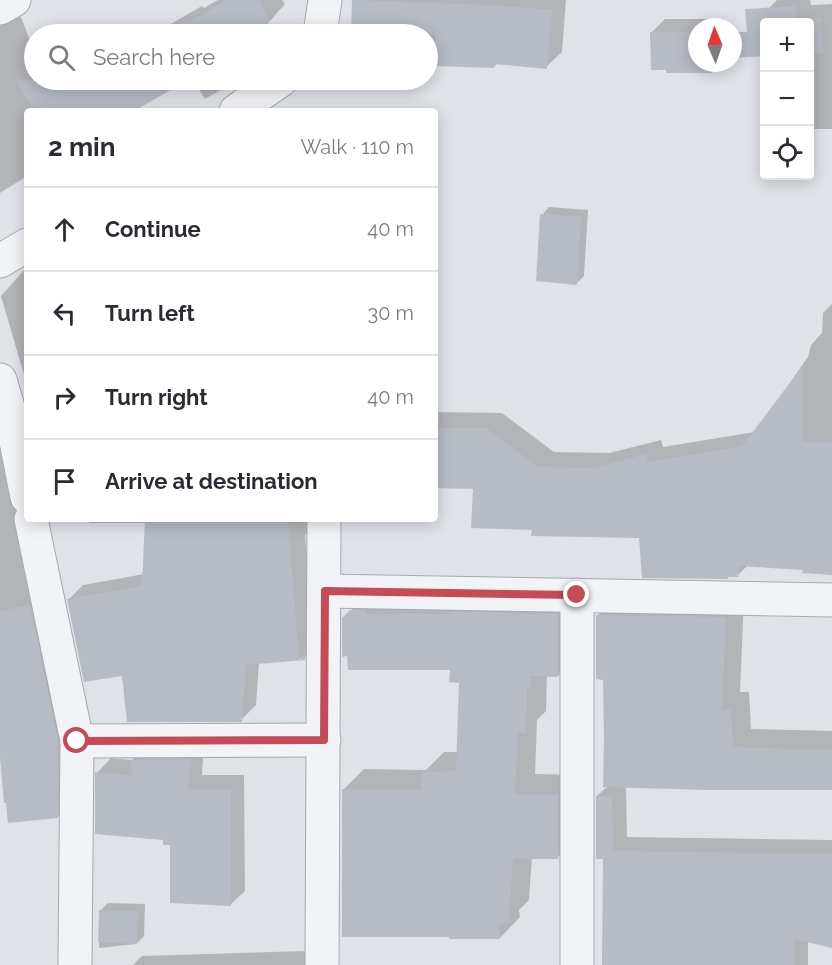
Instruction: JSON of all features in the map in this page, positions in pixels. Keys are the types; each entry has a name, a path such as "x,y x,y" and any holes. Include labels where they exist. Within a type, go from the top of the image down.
{"street":[{"path":"0,8 14,0"},
{"path":"321,24 325,0"},
{"path":"240,108 267,90"},
{"path":"0,261 24,247"},
{"path":"0,380 12,421 24,482"},
{"path":"32,522 77,741 75,965"},
{"path":"322,965 324,522"},
{"path":"325,591 832,600"},
{"path":"577,595 577,965"},
{"path":"77,741 324,740"}],"building":[{"path":"227,0 259,0 270,21 264,24 179,24 187,20 188,23"},
{"path":"352,0 552,10 547,69 495,64 494,68 438,66 438,24 351,24"},
{"path":"796,6 797,18 760,18 760,56 742,57 742,32 747,32 745,9"},
{"path":"814,18 821,18 823,53 814,54"},
{"path":"650,32 688,32 688,72 712,73 666,73 666,70 651,70"},
{"path":"16,80 24,80 24,90 171,90 139,108 32,108"},
{"path":"540,214 581,217 577,285 536,281"},
{"path":"803,366 802,442 832,442 832,575 802,573 803,570 739,566 738,577 728,577 728,579 642,578 639,538 531,536 532,530 471,528 473,489 438,488 438,428 486,428 538,467 593,468 646,454 648,462 742,446"},
{"path":"145,522 288,522 299,660 305,654 305,660 246,665 242,722 127,722 122,676 84,682 67,599 142,586"},
{"path":"30,605 57,737 58,818 8,823 0,758 0,611"},
{"path":"350,610 366,610 366,614 452,614 453,612 558,614 558,677 531,676 531,687 527,687 526,733 518,733 515,794 558,795 558,859 513,859 509,922 498,925 500,939 342,937 342,789 421,790 422,772 456,771 459,683 449,682 450,670 348,670 347,656 342,657 342,618"},
{"path":"596,615 726,617 722,710 731,710 733,747 832,750 832,790 603,787 603,680 596,679"},
{"path":"191,759 188,789 231,789 231,906 170,903 170,845 163,845 163,840 95,834 95,772 132,775 130,760"},
{"path":"596,796 612,796 613,851 832,854 832,948 794,939 794,965 602,965 603,859 596,859"},
{"path":"99,910 138,911 137,944 98,942"}],"route":[{"path":"77,741 324,740 325,591 577,595"}]}
